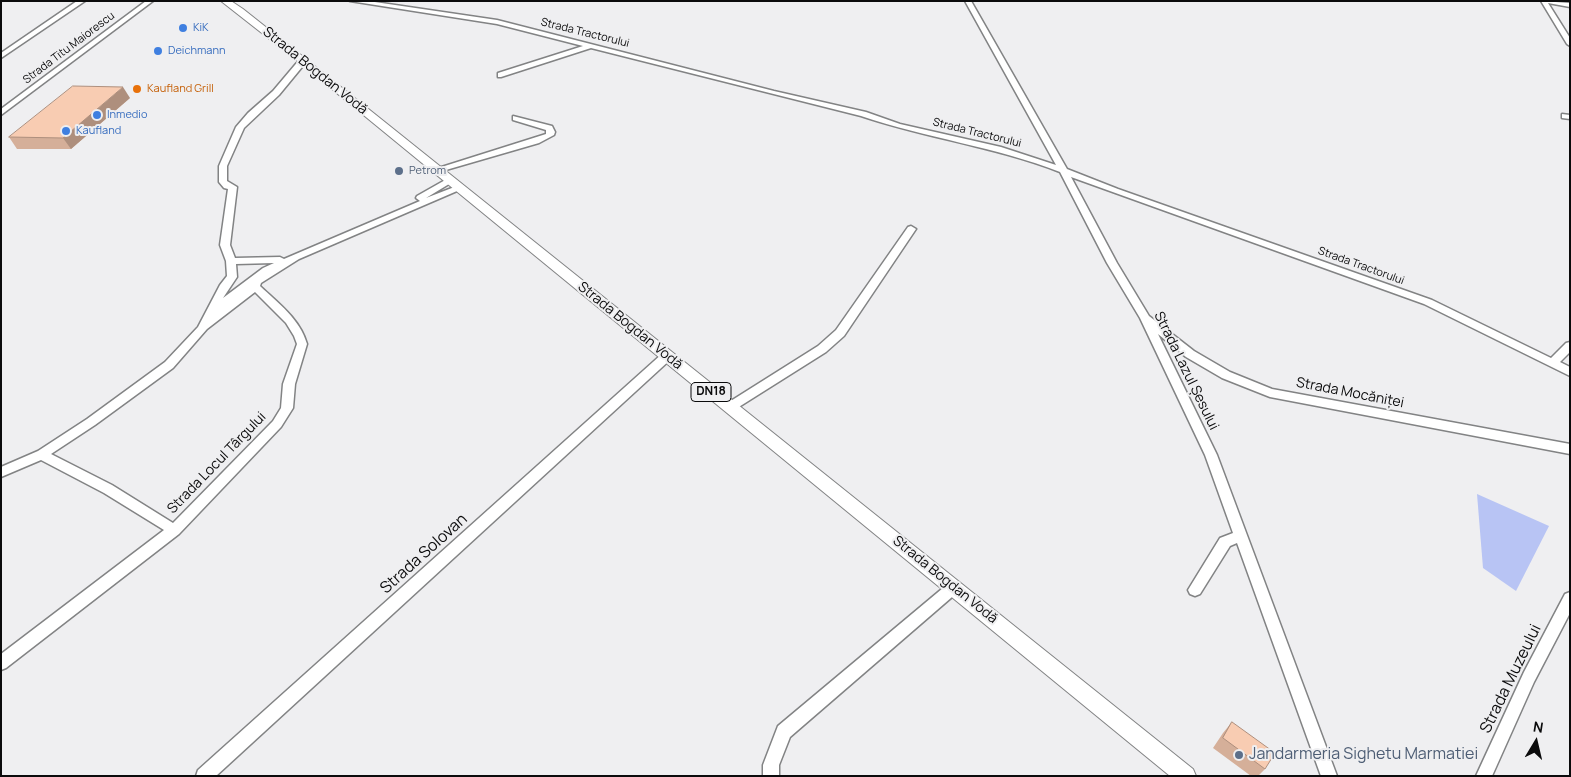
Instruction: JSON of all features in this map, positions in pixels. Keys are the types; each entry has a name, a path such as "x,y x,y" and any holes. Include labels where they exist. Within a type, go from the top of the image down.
{"main road":[{"name":"Strada Bogdan Vodă","path":"230,4 303,61 1186,776"}],"street":[{"path":"1,56 82,1"},
{"name":"Strada Titu Maiorescu","path":"1,112 150,1"},
{"name":"Strada Tractorului","path":"353,1 497,22 773,94 863,114 898,126 974,142 1049,165 1065,173 1428,302 1570,372"},
{"name":"Strada Lazul Șesului","path":"968,1 1065,173 1112,263 1145,318 1211,455 1329,776"},
{"path":"1546,1 1570,5"},
{"path":"1546,1 1570,44"},
{"path":"501,75 591,46"},
{"path":"230,282 232,277 231,261 224,245 234,187 226,186 223,182 223,166 240,127 250,115 276,93 303,61"},
{"path":"436,170 536,141 550,135 549,128 516,118"},
{"path":"202,329 225,285 230,282 266,270 404,210 455,184"},
{"path":"730,407 822,349 840,333 911,229"},
{"path":"231,261 276,261 296,257"},
{"path":"1,472 42,454 91,422 169,365 202,329 219,306 296,257"},
{"path":"202,329 243,296 266,270"},
{"name":"Strada Locul Târgului","path":"1,664 174,530 277,424 287,408 290,384 302,344 300,337 282,313 252,285"},
{"name":"Strada Mocăniței","path":"1145,318 1190,354 1226,375 1270,393 1570,449"},
{"path":"1552,363 1570,346"},
{"name":"Strada Solovan","path":"204,776 667,356"},
{"name":"Strada Locul Târgului","path":"42,454 108,489 174,530"},
{"path":"1195,590 1225,542 1240,536"},
{"path":"771,776 771,766 784,732 954,587"},
{"name":"Strada Muzeului","path":"1484,776 1529,677 1570,598"}],"shaded area":[{"path":"1477,494 1549,526 1516,591 1483,568"}],"building":[{"path":"73,86 123,87 63,138 9,137"},
{"path":"1232,722 1275,753 1265,769 1223,738"}],"place":[{"name":"KiK","path":"183,28"},
{"name":"Deichmann","path":"158,51"},
{"name":"Kaufland Grill","path":"137,89"},
{"name":"Inmedio","path":"97,115"},
{"name":"Kaufland","path":"66,131"},
{"name":"Petrom","path":"399,171"},
{"name":"Jandarmeria Sighetu Marmatiei","path":"1239,755"}]}
